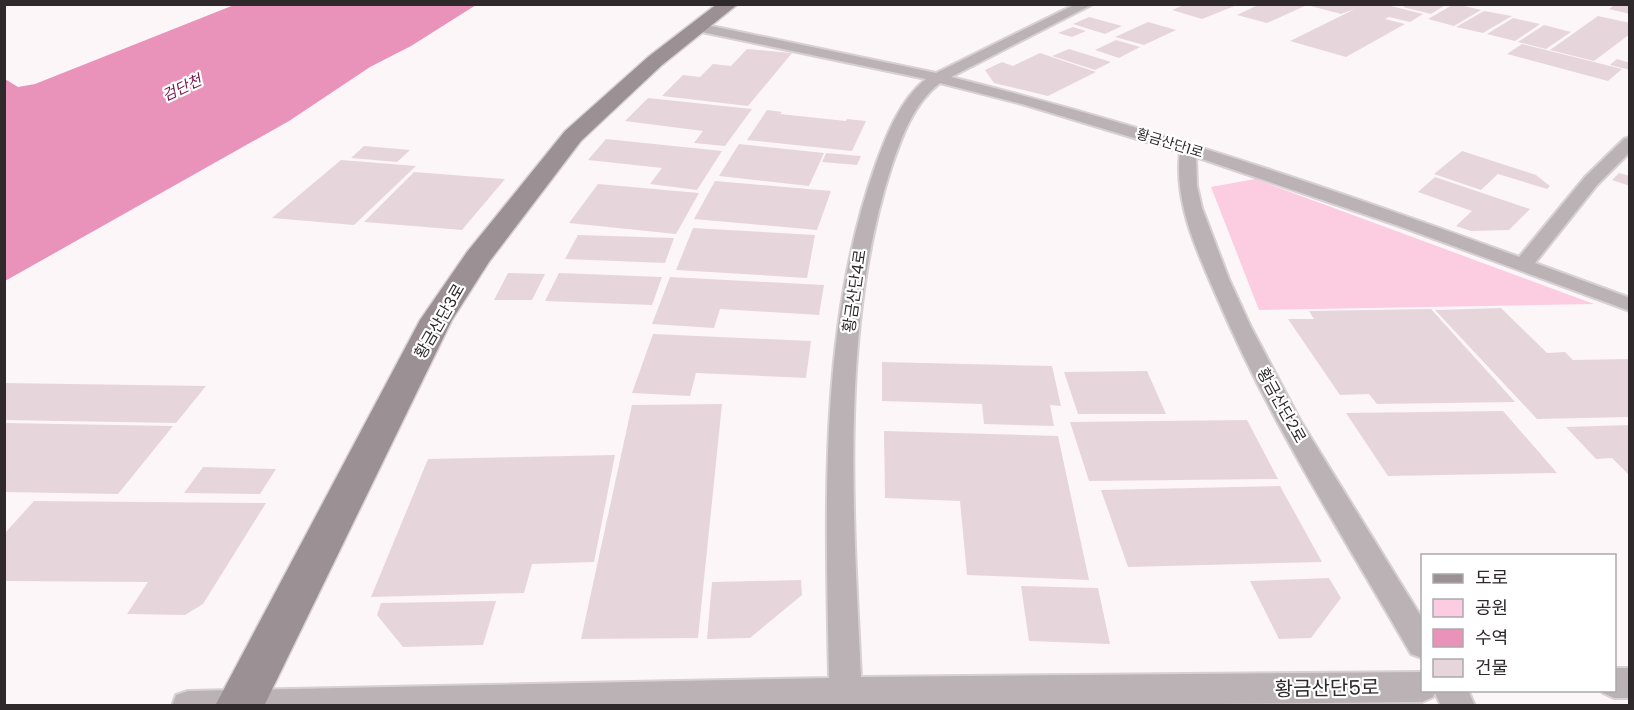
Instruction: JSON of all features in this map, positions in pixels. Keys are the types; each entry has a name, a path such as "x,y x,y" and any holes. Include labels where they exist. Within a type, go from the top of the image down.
{"street":[{"name":"황금산단3로","path":"239,705 436,320 477,258 573,136 655,61 729,4"},
{"name":"황금산단4로","path":"845,692 840,502 849,323 856,266 871,198 892,143 917,93 937,78 1087,4"},
{"name":"황금산단1로","path":"697,27 853,57 1027,101 1189,149 1323,193 1629,305"},
{"path":"1524,265 1591,182 1629,142"},
{"name":"황금산단2로","path":"1189,149 1187,174 1190,198 1202,238 1250,348 1301,440 1421,642"},
{"name":"황금산단5로","path":"188,705 845,692 1421,687"},
{"path":"1451,692 1459,705"}],"green space":[{"path":"1255,179 1594,304 1259,310 1211,187"}],"water":[{"name":"검단천","path":"234,5 476,5 411,46 370,67 289,121 5,281 5,79 18,87 35,84"}],"building":[{"path":"1186,4 1237,5 1202,19 1172,10"},
{"path":"1260,4 1383,4 1423,14 1410,22 1389,17 1385,19 1405,24 1346,57 1290,41 1355,9 1341,14 1307,5 1267,23 1237,15"},
{"path":"1407,4 1447,4 1431,14 1403,7"},
{"path":"1454,4 1467,4 1464,6 1481,10 1454,26 1428,19"},
{"path":"1616,4 1630,4 1630,14 1609,9"},
{"path":"1484,11 1512,16 1483,33 1456,27"},
{"path":"1598,16 1630,23 1630,34 1594,61 1550,50"},
{"path":"1089,17 1122,26 1105,34 1073,24"},
{"path":"1513,18 1540,24 1515,41 1487,34"},
{"path":"1148,22 1176,30 1144,45 1115,37"},
{"path":"1544,25 1571,32 1546,49 1518,42"},
{"path":"1073,27 1086,31 1072,37 1058,33"},
{"path":"1116,40 1140,47 1119,58 1095,50"},
{"path":"1522,44 1622,69 1608,81 1507,54"},
{"path":"747,49 792,53 748,106 662,96 683,75 700,77 713,64 731,66"},
{"path":"1069,49 1111,62 1095,70 1052,56"},
{"path":"1040,53 1096,72 1048,96 994,83 985,70 1002,62 1013,66"},
{"path":"1617,59 1630,63 1630,70 1610,65"},
{"path":"648,98 752,109 725,146 694,143 703,131 625,121"},
{"path":"767,110 782,112 780,114 866,121 852,151 747,140"},
{"path":"606,139 722,151 697,190 650,184 662,168 588,160"},
{"path":"739,144 824,153 809,186 719,176"},
{"path":"364,146 410,150 397,162 351,158"},
{"path":"1462,151 1536,175 1550,186 1547,189 1498,174 1481,190 1434,174"},
{"path":"826,153 861,156 857,165 822,162"},
{"path":"341,160 416,166 354,225 272,218"},
{"path":"414,172 505,179 462,230 364,222"},
{"path":"1619,173 1630,176 1630,186 1612,180"},
{"path":"1435,177 1530,209 1509,230 1471,231 1456,226 1472,211 1418,192"},
{"path":"715,181 831,191 817,230 694,219"},
{"path":"598,184 699,193 676,234 569,223"},
{"path":"693,228 815,235 807,278 676,270"},
{"path":"578,235 674,238 665,263 565,259"},
{"path":"508,273 545,274 532,300 494,300"},
{"path":"559,273 662,277 652,305 545,301"},
{"path":"670,277 824,285 819,315 720,309 714,328 652,324"},
{"path":"1501,308 1547,353 1565,352 1573,360 1630,359 1630,417 1537,419 1435,310"},
{"path":"1431,309 1515,402 1377,404 1369,394 1340,395 1288,319 1314,319 1309,311"},
{"path":"653,334 811,341 806,378 696,373 690,396 632,393"},
{"path":"882,362 1052,366 1061,406 1050,405 1054,426 984,424 982,404 882,401"},
{"path":"1147,371 1166,414 1078,414 1064,372"},
{"path":"4,383 206,386 176,423 4,420"},
{"path":"722,404 698,638 581,639 632,405"},
{"path":"1503,411 1557,473 1388,476 1346,413"},
{"path":"1247,420 1278,479 1089,481 1070,422"},
{"path":"4,423 173,426 118,494 4,492"},
{"path":"1630,425 1630,476 1612,458 1596,459 1566,427"},
{"path":"884,431 1058,436 1089,580 967,575 960,501 885,498"},
{"path":"615,455 594,562 532,564 524,593 371,597 428,459"},
{"path":"203,467 276,469 260,494 184,493"},
{"path":"1280,486 1322,562 1128,567 1101,490"},
{"path":"34,501 266,503 203,604 185,615 127,614 148,582 4,581 4,534"},
{"path":"1329,578 1341,598 1311,638 1279,639 1250,581"},
{"path":"801,580 802,595 750,638 707,639 712,582"},
{"path":"1021,586 1098,588 1110,644 1029,641"},
{"path":"496,601 483,645 403,647 377,615 381,603"}]}
